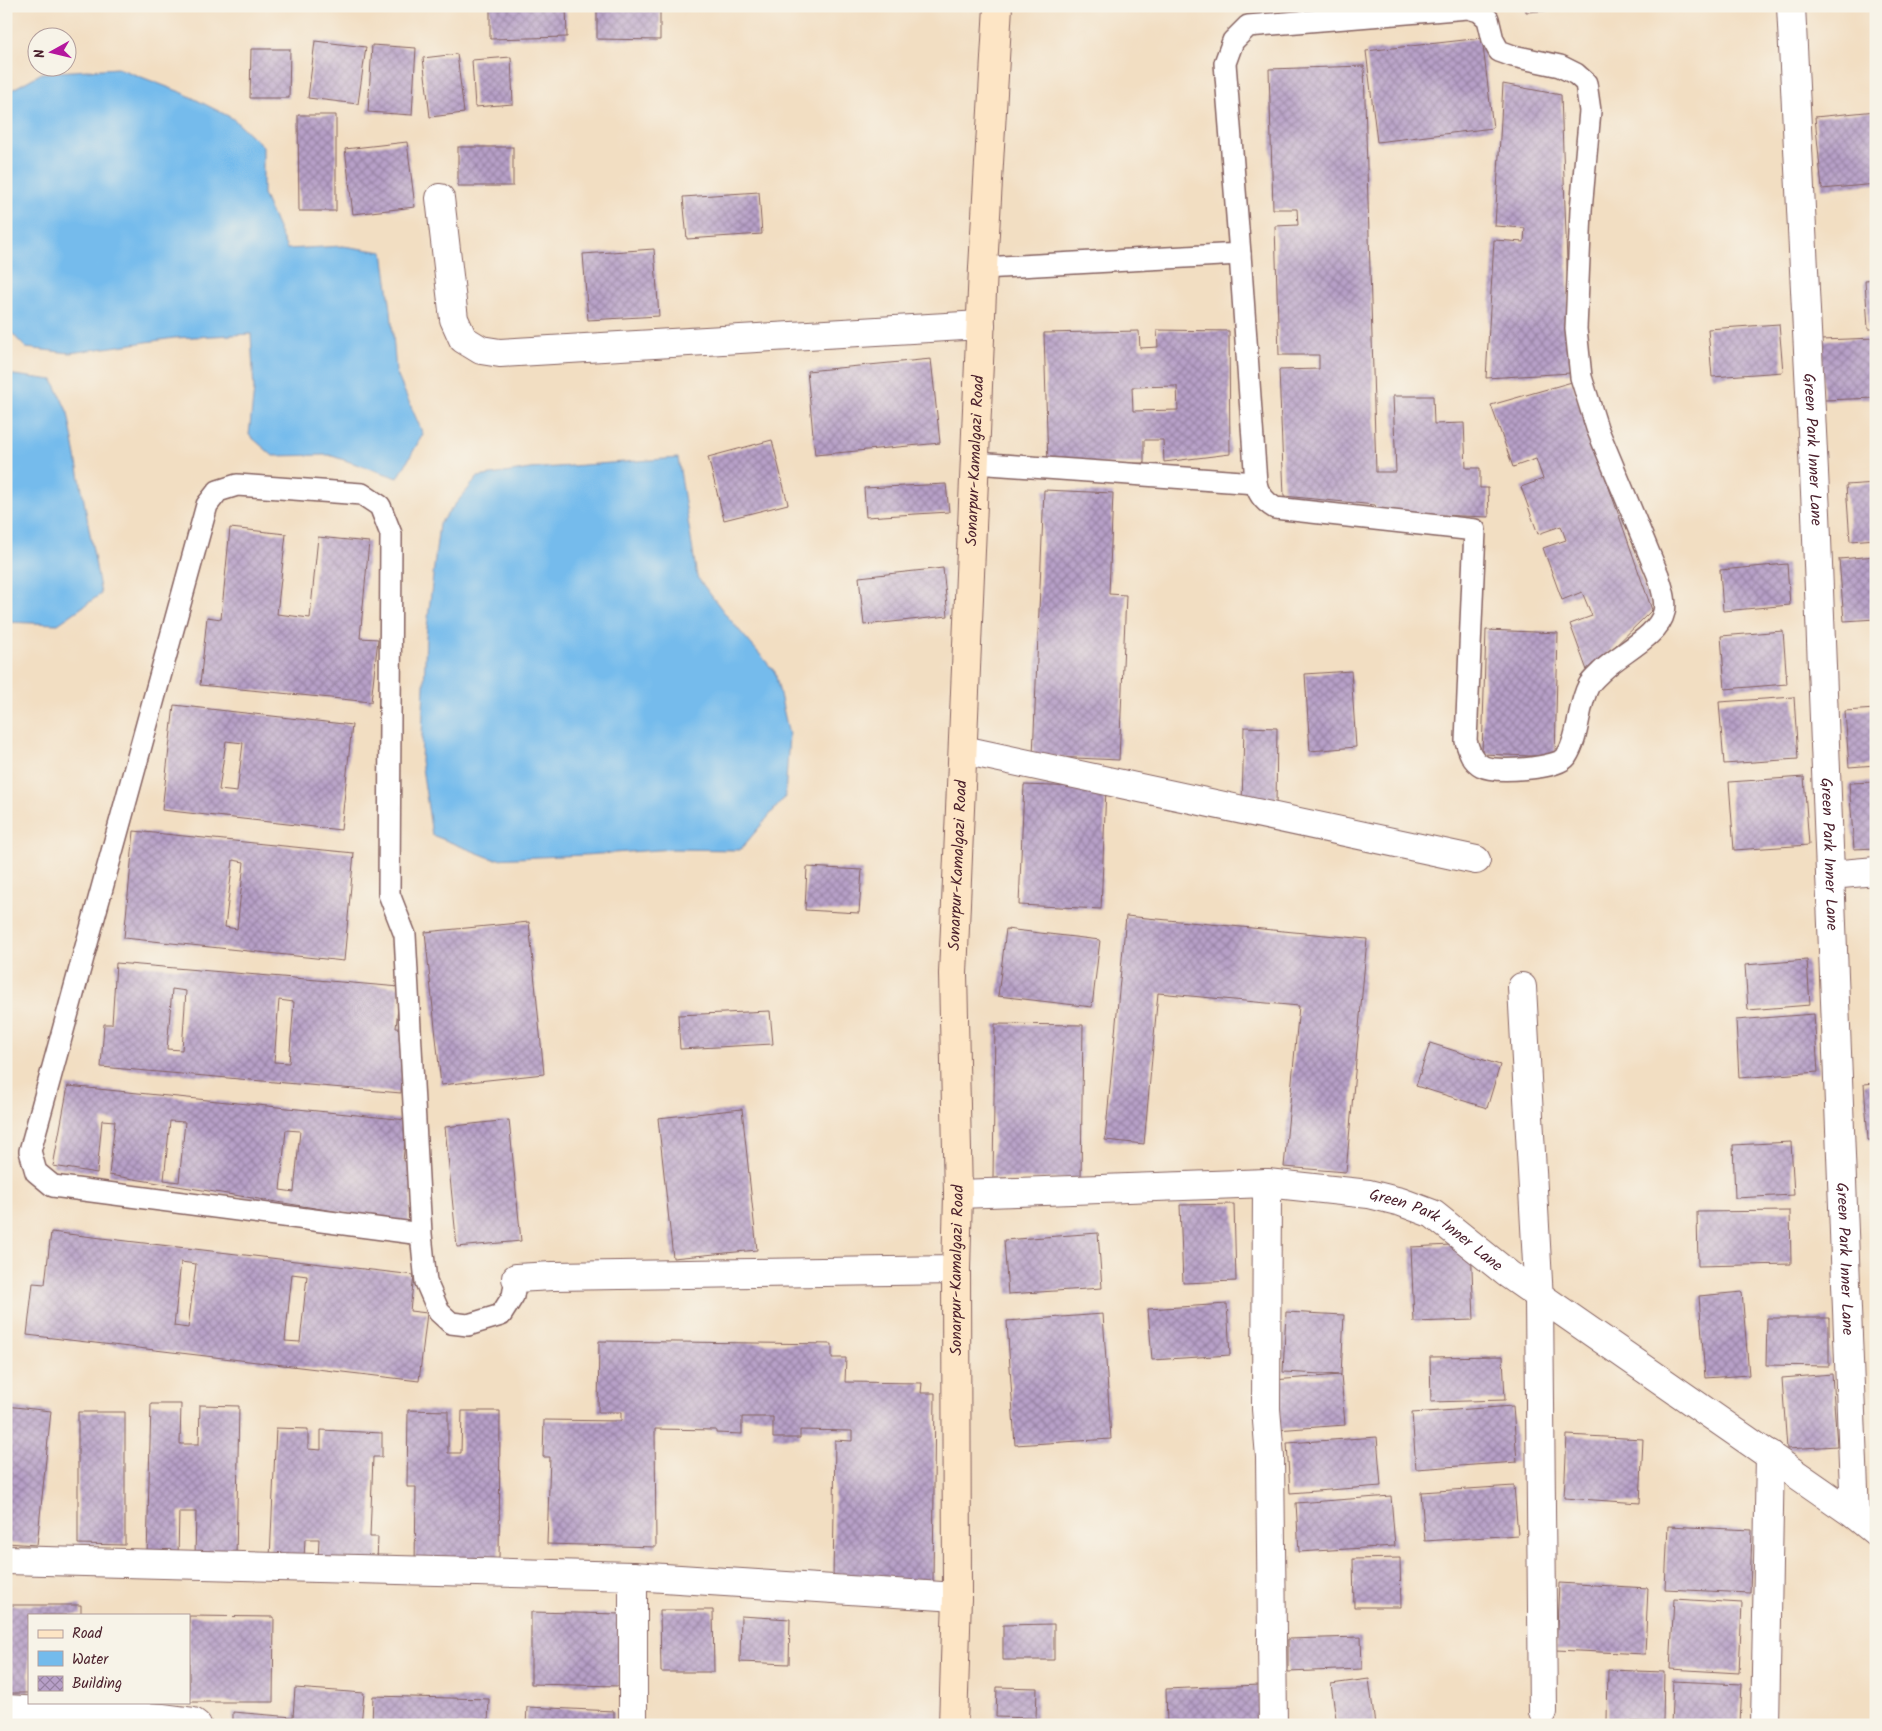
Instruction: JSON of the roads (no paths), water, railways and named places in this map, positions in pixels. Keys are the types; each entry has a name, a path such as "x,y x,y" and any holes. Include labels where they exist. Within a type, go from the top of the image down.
{"main road":[{"name":"Sonarpur-Kamalgazi Road","path":"953,1725 957,1598 956,1270 958,1194 953,974 983,268 998,6"}],"street":[{"name":"Green Park Inner Lane","path":"1791,6 1816,513 1855,1514"},
{"path":"440,198 454,319 463,339 481,350 500,353 981,325"},
{"path":"963,750 1476,860"},
{"path":"1830,875 1876,871"},
{"path":"1522,987 1538,1295 1543,1712"},
{"name":"Green Park Inner Lane","path":"958,1194 1267,1183 1369,1194 1401,1202 1434,1214 1508,1274 1855,1514"},
{"path":"1267,1183 1266,1409 1270,1457 1273,1725"},
{"path":"516,1278 956,1270"},
{"path":"1765,1725 1770,1455"},
{"path":"1855,1514 1876,1532"},
{"path":"6,1560 633,1576 957,1598"},
{"path":"632,1725 633,1576"},
{"path":"6,1709 162,1718 194,1722 197,1725"}],"lane":[{"path":"1468,8 1479,11 1488,19 1493,40 1499,51 1513,56 1560,66 1576,74 1586,83 1590,110 1581,210 1576,329 1581,377 1597,428 1658,575 1664,595 1665,611 1658,628 1609,664 1590,684 1582,702 1573,740 1565,758 1553,765 1518,770 1482,767 1471,756 1466,741 1475,530 1275,508 1264,501 1256,488 1256,483 1224,63 1233,41 1248,26 1468,8"},
{"path":"983,268 1240,254"},
{"path":"975,463 1256,483"},
{"path":"421,1234 54,1186 36,1172 30,1151 206,505 218,491 237,485 362,494 380,506 391,534 389,894 405,935 421,1234 426,1282 440,1312 451,1323 468,1324 501,1315 513,1296 516,1278"}],"water":[{"path":"118,68 183,93 232,118 263,146 263,194 287,249 343,246 383,252 391,310 396,372 423,434 398,478 329,455 273,456 249,435 254,390 251,334 174,338 70,353 26,348 6,327 6,93 33,78 78,78 78,71"},
{"path":"6,374 53,380 68,413 101,594 58,624 6,622"},
{"path":"678,458 697,577 727,616 775,672 789,735 785,797 740,850 672,849 493,859 432,835 421,761 426,636 439,524 478,477 530,469"}]}
